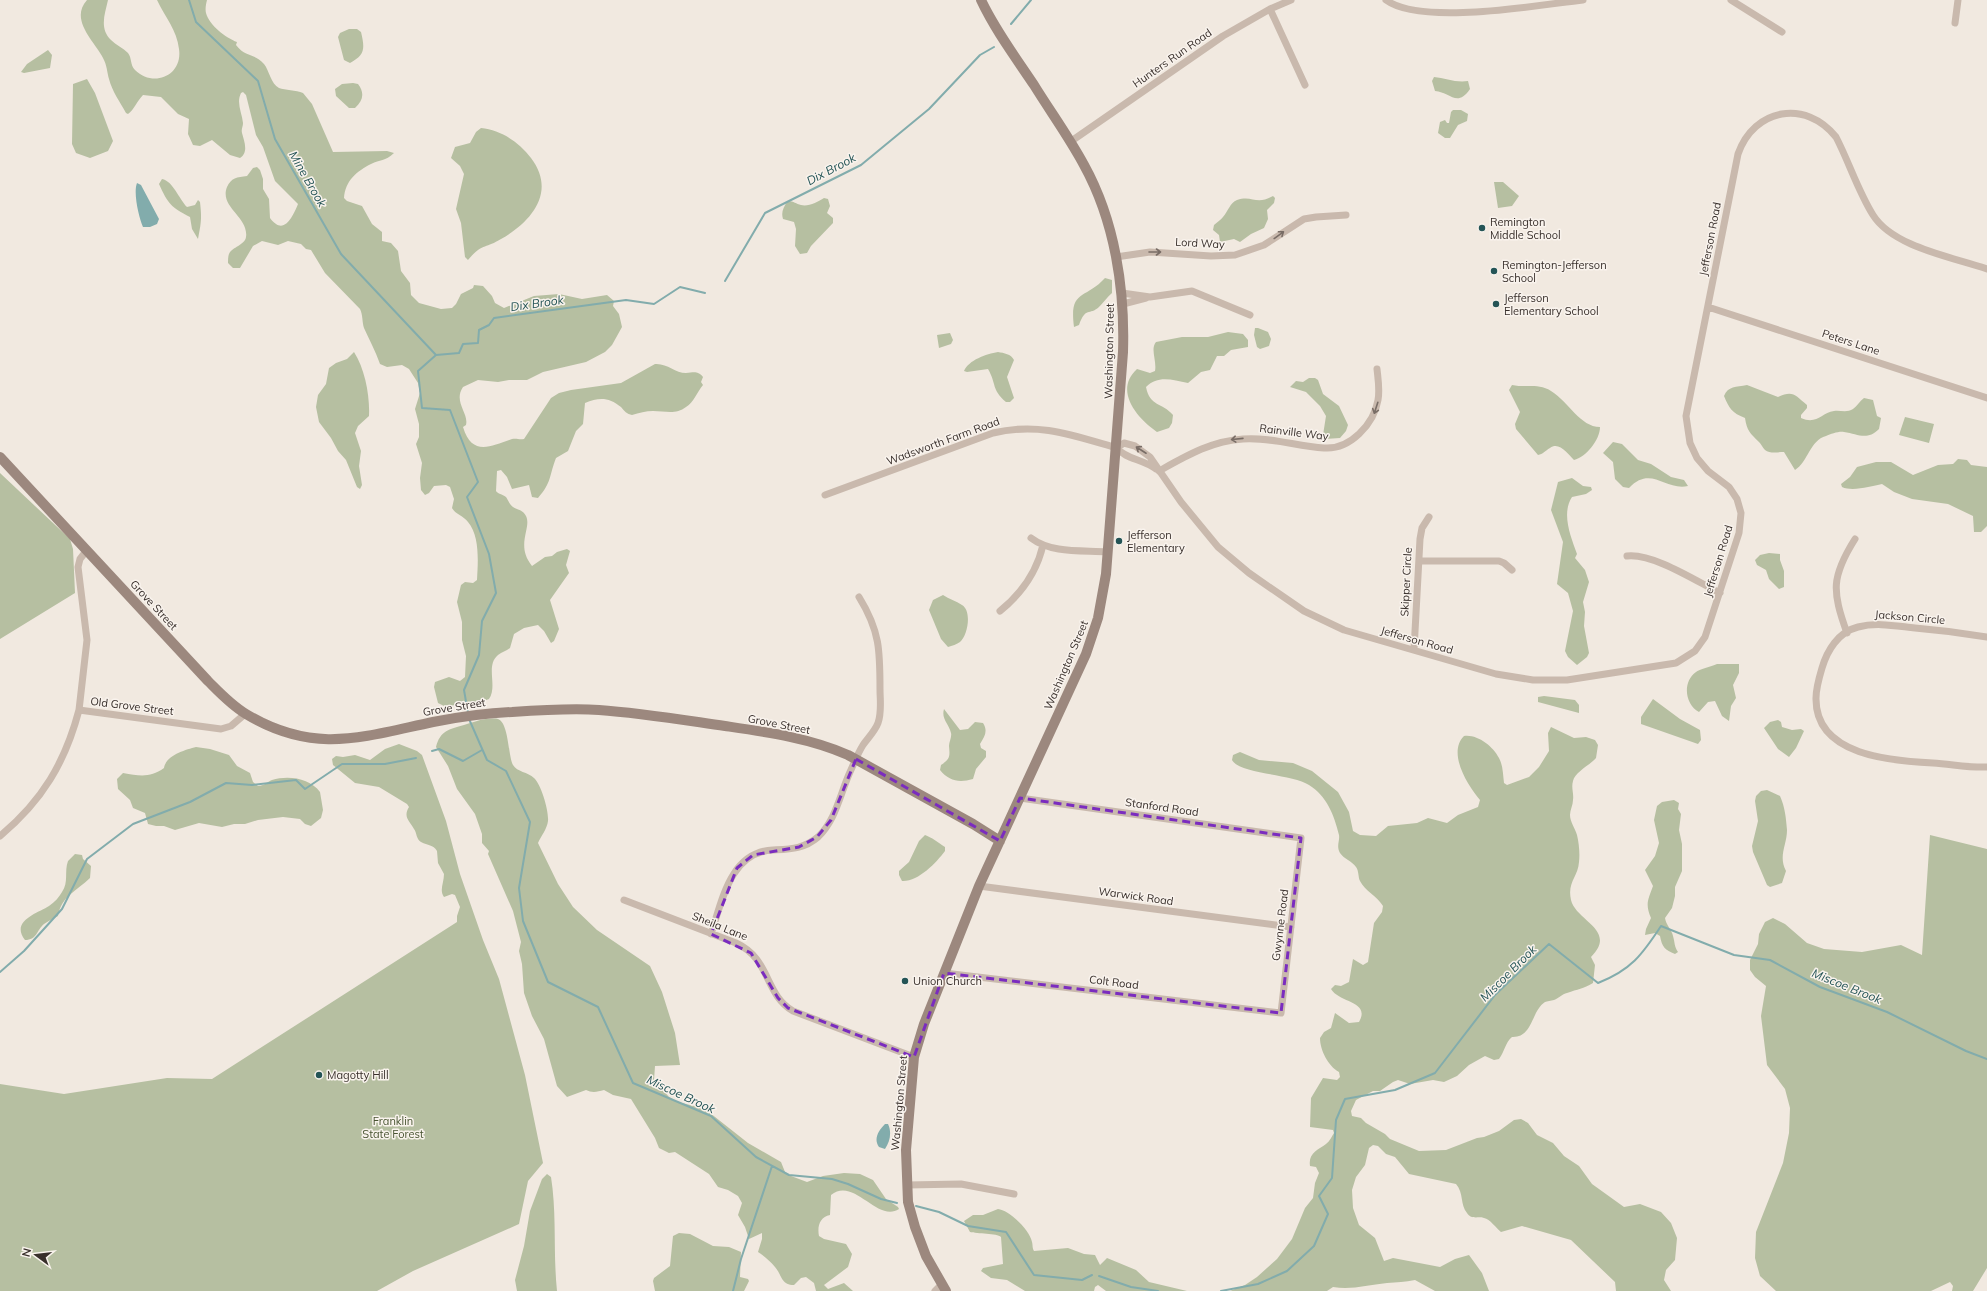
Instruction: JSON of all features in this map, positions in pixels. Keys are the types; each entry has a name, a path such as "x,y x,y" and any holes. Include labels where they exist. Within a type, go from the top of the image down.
{"main road":[{"name":"Washington Street","path":"941,1289 915,1227 908,1202 906,1185 906,1150 914,1058 924,1024 979,886 1090,643 1103,595 1108,552 1123,352 1122,293 1116,257 1096,188 1070,142 1000,34 981,0"},
{"name":"Grove Street","path":"0,457 208,682 228,701 245,714 291,734 326,740 354,739 469,716 511,712 578,709 643,714 797,739 834,749 856,759 967,820 1000,841"}],"street":[{"name":"Hunters Run Road","path":"1070,142 1223,36 1270,10 1292,0"},
{"path":"1386,0 1397,7 1406,9 1455,13 1583,0"},
{"path":"1731,0 1782,32"},
{"path":"1955,23 1958,0"},
{"path":"1270,10 1305,85"},
{"name":"Jefferson Road","path":"1159,471 1140,459 1122,455 1117,448 1124,443 1139,448 1150,457 1202,529 1218,546 1249,573 1278,595 1326,623 1363,636 1496,674 1539,680 1579,679 1662,667 1683,660 1701,644 1708,630 1739,533 1741,513 1737,499 1729,487 1708,471 1697,458 1690,443 1686,425 1688,406 1741,145 1751,130 1757,124 1781,114 1799,114 1808,116 1820,122 1830,130 1840,145 1873,215 1888,232 1909,243 1987,269"},
{"name":"Lord Way","path":"1116,257 1150,252 1212,256 1235,255 1264,245 1304,219 1346,215"},
{"path":"1123,304 1150,297 1192,291 1250,315"},
{"path":"1122,293 1150,297"},
{"name":"Peters Lane","path":"1708,307 1987,398"},
{"name":"Rainville Way","path":"1159,471 1198,449 1231,440 1265,439 1324,448 1343,444 1360,433 1373,416 1379,394 1377,369"},
{"name":"Wadsworth Farm Road","path":"825,495 993,433 1008,430 1035,428 1065,433 1117,448"},
{"name":"Skipper Circle","path":"1414,650 1422,528 1429,517"},
{"path":"1031,538 1052,548 1108,552"},
{"path":"1847,633 1840,614 1836,588 1840,562 1855,539"},
{"path":"1000,611 1010,602 1029,578 1038,563 1043,545"},
{"name":"Old Grove Street","path":"87,550 80,559 78,567 88,640 79,710 221,729 235,724 245,714"},
{"path":"1627,556 1635,555 1649,558 1720,593"},
{"path":"1419,561 1499,561 1504,563 1512,570"},
{"path":"711,934 731,878 740,864 757,853 769,850 795,849 807,844 817,837 831,820 856,759 878,723 880,706 878,639 872,621 859,597"},
{"name":"Jackson Circle","path":"1987,637 1881,624 1858,626 1833,643 1826,656 1816,689 1817,710 1823,725 1835,738 1846,746 1875,758 1893,761 1987,767"},
{"path":"0,836 37,799 53,776 66,751 79,710"},
{"name":"Stanford Road","path":"1020,798 1301,838"},
{"name":"Gwynne Road","path":"1281,1013 1301,838"},
{"name":"Warwick Road","path":"979,886 1291,927"},
{"name":"Sheila Lane","path":"624,900 740,945 751,953 761,964 778,998 788,1008 914,1058"},
{"name":"Colt Road","path":"944,973 1281,1013"},
{"path":"906,1185 961,1184 1014,1194"}],"highlighted area":[{"path":"856,759 1000,841 1020,798 1301,838 1281,1013 944,973 914,1057 788,1008 778,998 751,953 711,934 737,868 753,855 799,847 817,837 831,820"}],"green space":[{"path":"87,0 108,0 104,16 104,26 107,35 113,42 128,53 132,66 135,70 150,78 158,78 172,72 179,58 179,49 176,36 157,0 207,0 206,13 214,26 223,34 237,42 236,45 243,52 261,61 266,67 276,86 281,89 303,93 312,104 333,152 387,151 394,153 388,158 374,162 357,173 349,182 344,198 347,201 362,206 372,224 382,232 382,241 391,243 398,251 401,271 410,283 411,295 419,303 441,309 452,308 456,304 461,294 473,288 474,285 483,286 492,296 495,303 504,308 534,296 559,294 582,299 607,295 614,301 613,306 619,314 622,327 612,345 605,352 586,362 543,372 527,380 509,380 498,382 478,380 463,387 460,392 460,402 465,416 466,425 463,427 472,443 483,447 512,439 524,439 551,398 559,393 621,383 655,364 663,365 682,373 697,373 703,377 701,382 703,385 693,400 689,405 678,411 650,411 632,415 612,401 599,399 585,403 583,424 576,431 568,451 556,458 546,488 538,498 532,497 529,485 512,489 507,477 501,470 497,471 496,491 506,497 512,506 522,511 526,516 527,526 524,544 527,558 532,566 545,557 552,556 557,552 567,549 570,551 566,565 569,573 550,600 559,629 554,641 551,643 544,631 538,625 524,628 514,634 510,648 498,655 492,665 492,688 489,699 446,707 438,703 434,687 435,682 449,677 460,681 465,677 466,656 462,640 462,622 457,602 461,585 465,582 473,583 477,580 478,565 475,534 466,520 452,508 454,499 450,487 446,485 434,486 429,493 425,495 421,490 420,478 422,463 416,444 419,437 419,424 415,409 420,393 418,383 409,369 402,365 387,367 380,364 364,328 360,309 325,273 311,250 306,249 301,244 288,241 278,245 262,241 253,246 240,268 233,268 228,263 229,254 245,240 246,237 246,230 243,224 227,200 227,187 232,180 247,176 253,168 257,167 260,170 263,179 263,189 269,199 270,218 280,226 284,225 291,219 298,204 275,181 263,147 256,135 246,95 243,92 241,93 239,100 245,146 243,156 240,158 230,155 212,140 200,146 193,145 188,134 189,119 178,114 161,97 143,95 130,112 128,114 126,113 112,88 104,61 82,23 82,8"},
{"path":"349,29 357,29 361,32 363,43 363,51 359,57 350,63 344,60 338,37 340,33"},
{"path":"48,50 52,55 50,68 24,73 21,72 27,64"},
{"path":"1434,77 1455,81 1468,81 1470,89 1465,95 1453,98 1435,91 1432,81"},
{"path":"87,79 95,93 113,141 108,151 90,158 76,153 72,144 73,84"},
{"path":"342,84 358,84 360,87 362,97 360,103 355,108 349,108 336,96 335,89"},
{"path":"1453,110 1461,110 1468,114 1467,121 1458,125 1450,138 1445,138 1438,133 1440,122 1445,120 1449,123 1451,112"},
{"path":"481,128 496,131 502,134 515,142 526,152 538,171 542,183 541,194 531,215 522,224 496,242 477,251 468,260 465,257 461,223 456,209 464,174 460,166 451,158 455,147 470,143 476,132"},
{"path":"162,179 166,180 173,187 187,207 195,205 198,200 200,202 201,221 198,239 192,229 190,217 174,207 165,196 159,184"},
{"path":"1494,182 1503,182 1519,196 1512,206 1498,208"},
{"path":"1273,196 1275,198 1274,203 1267,210 1268,219 1264,228 1251,234 1240,242 1234,239 1220,242 1219,235 1213,230 1214,225 1222,218 1233,203 1242,199 1262,200"},
{"path":"824,198 828,199 830,206 827,213 833,218 833,223 811,246 807,253 800,254 795,246 796,229 794,222 783,219 782,212 788,201 801,205 810,205"},
{"path":"1105,278 1112,280 1112,293 1096,310 1086,313 1081,319 1079,325 1074,327 1073,315 1076,301 1080,296 1098,285"},
{"path":"1255,328 1268,332 1271,339 1269,346 1260,349 1257,347 1254,335"},
{"path":"1228,332 1243,334 1248,340 1248,347 1231,350 1224,356 1217,356 1210,370 1201,372 1188,383 1166,379 1151,383 1146,387 1150,398 1173,415 1172,423 1169,428 1157,432 1142,420 1131,404 1127,386 1130,377 1137,369 1150,373 1155,371 1154,345 1156,342 1182,337 1208,337"},
{"path":"950,333 953,340 951,344 939,348 937,335"},
{"path":"354,352 364,374 368,391 369,408 369,416 358,426 355,433 361,451 359,466 362,485 360,489 357,487 346,460 338,451 331,438 319,422 316,407 318,395 326,384 329,368 336,363 347,359"},
{"path":"998,352 1009,355 1014,360 1007,377 1014,398 1010,402 1006,402 998,394 988,369 967,372 964,371 966,367 974,361 988,354"},
{"path":"1309,378 1315,378 1318,380 1323,394 1339,406 1348,425 1346,431 1340,438 1325,439 1323,435 1326,416 1320,406 1306,392 1290,387 1296,381 1303,382"},
{"path":"1512,385 1536,386 1551,391 1580,419 1593,426 1600,427 1598,437 1588,452 1574,460 1560,447 1553,446 1538,455 1516,429 1515,424 1520,412 1509,390"},
{"path":"1747,385 1778,397 1787,394 1797,396 1807,405 1807,408 1801,415 1801,418 1806,420 1815,419 1834,411 1851,410 1864,398 1873,400 1877,416 1881,418 1879,429 1875,433 1866,436 1840,432 1821,438 1816,442 1803,462 1795,470 1784,452 1772,452 1765,450 1749,432 1745,418 1734,412 1728,404 1724,396 1728,390"},
{"path":"1905,417 1934,424 1929,443 1899,435"},
{"path":"1613,442 1622,444 1638,460 1651,464 1671,477 1684,480 1688,486 1680,487 1658,480 1644,479 1629,488 1623,487 1615,479 1613,462 1603,453"},
{"path":"1958,459 1967,460 1971,465 1987,467 1987,526 1981,532 1974,532 1973,516 1948,504 1912,499 1894,492 1882,484 1851,489 1842,487 1841,484 1850,477 1857,467 1876,462 1891,462 1913,475 1938,465 1953,464"},
{"path":"0,473 70,539 73,549 75,593 0,639"},
{"path":"1572,478 1583,486 1591,487 1592,490 1586,494 1572,497 1567,511 1568,526 1577,554 1575,558 1585,570 1589,582 1583,602 1585,612 1584,626 1589,653 1587,657 1577,665 1568,657 1565,651 1573,611 1568,593 1557,584 1563,542 1551,510 1558,482"},
{"path":"1769,553 1780,554 1780,560 1784,571 1784,587 1779,589 1769,579 1766,570 1757,565 1755,560 1760,555"},
{"path":"943,595 962,605 967,612 968,617 967,629 963,639 959,643 948,647 941,639 929,610 933,600"},
{"path":"1717,664 1739,664 1739,673 1733,685 1736,698 1731,706 1729,721 1722,716 1715,701 1708,702 1699,712 1694,709 1688,699 1687,687 1692,676 1698,671"},
{"path":"1544,696 1575,700 1579,705 1579,713 1538,702 1538,697"},
{"path":"1653,699 1680,719 1700,730 1701,740 1698,744 1641,724 1641,717"},
{"path":"944,709 960,730 968,729 975,722 983,723 985,726 985,734 980,744 981,748 986,751 986,757 976,769 973,779 959,781 951,779 940,770 941,765 949,757 949,744 951,736 943,713"},
{"path":"486,719 498,719 502,722 513,765 517,769 532,776 537,781 546,805 548,817 545,830 538,843 558,884 573,907 597,930 650,966 662,992 675,1033 680,1065 655,1066 654,1080 669,1097 678,1102 698,1107 710,1113 748,1143 781,1162 785,1172 791,1176 807,1182 823,1176 844,1173 860,1174 873,1180 886,1199 898,1207 899,1209 891,1212 882,1210 848,1191 840,1191 831,1195 830,1215 820,1222 818,1229 819,1236 824,1239 846,1244 852,1254 848,1267 824,1285 828,1289 844,1283 853,1291 816,1291 814,1283 806,1277 801,1278 794,1285 790,1285 784,1281 773,1265 758,1252 762,1239 762,1233 749,1239 745,1227 738,1215 742,1203 738,1196 728,1190 718,1187 709,1174 675,1152 669,1153 659,1148 655,1138 631,1099 613,1095 604,1090 590,1092 586,1090 567,1097 557,1086 544,1039 532,1016 524,993 522,964 519,951 521,942 513,911 488,854 489,851 482,843 482,834 475,814 457,789 448,766 436,747 440,737 446,732 454,728"},
{"path":"1778,720 1781,722 1782,727 1792,730 1801,729 1804,731 1796,748 1789,757 1778,749 1764,728 1770,722"},
{"path":"1551,727 1574,738 1586,737 1595,740 1598,745 1596,758 1574,778 1572,786 1573,802 1570,811 1571,820 1579,845 1577,872 1570,889 1571,900 1574,907 1593,926 1598,933 1600,940 1598,948 1591,957 1595,965 1593,983 1554,1000 1545,1002 1540,1006 1528,1029 1519,1036 1512,1037 1510,1039 1499,1059 1494,1060 1485,1056 1469,1065 1457,1076 1444,1082 1433,1080 1410,1084 1398,1080 1380,1091 1373,1091 1356,1100 1351,1111 1352,1116 1361,1118 1390,1139 1419,1151 1446,1150 1499,1131 1514,1120 1521,1119 1528,1123 1537,1135 1553,1143 1564,1156 1579,1166 1592,1184 1624,1207 1640,1204 1661,1212 1671,1223 1677,1238 1675,1260 1666,1270 1664,1280 1671,1291 1616,1291 1615,1282 1571,1240 1522,1226 1501,1232 1486,1219 1469,1215 1463,1206 1460,1191 1456,1184 1409,1174 1395,1157 1386,1154 1378,1146 1373,1145 1369,1148 1365,1165 1356,1177 1352,1190 1353,1208 1359,1225 1375,1238 1384,1261 1393,1258 1440,1267 1455,1259 1469,1255 1482,1273 1489,1291 1435,1291 1415,1280 1353,1288 1333,1287 1327,1291 1230,1291 1245,1285 1257,1277 1277,1259 1292,1239 1305,1208 1313,1198 1315,1183 1319,1173 1316,1167 1310,1166 1311,1158 1314,1152 1327,1143 1334,1133 1333,1130 1310,1127 1311,1098 1323,1078 1337,1080 1340,1077 1339,1072 1331,1066 1325,1057 1321,1048 1320,1038 1324,1032 1331,1028 1335,1013 1349,1023 1359,1022 1362,1015 1358,1006 1335,994 1331,989 1335,985 1341,986 1349,982 1353,959 1363,965 1368,962 1374,923 1382,912 1383,906 1378,899 1362,885 1357,869 1354,865 1340,853 1338,848 1339,835 1335,820 1321,795 1315,789 1301,781 1255,771 1237,765 1232,760 1233,755 1240,752 1259,760 1293,763 1312,771 1338,792 1349,812 1353,831 1360,835 1376,836 1388,826 1417,823 1428,818 1447,823 1458,815 1478,807 1480,800 1465,778 1458,760 1459,743 1464,736 1479,739 1493,749 1500,761 1503,770 1504,783 1507,785 1529,777 1539,767 1549,751 1548,733"},
{"name":"Franklin State Forest","path":"399,744 417,751 422,755 446,821 460,874 483,940 499,979 525,1075 543,1163 528,1181 519,1224 413,1271 377,1291 0,1291 0,1084 64,1094 167,1078 212,1079 457,922 460,907 455,895 452,894 444,897 442,889 444,874 438,863 437,851 434,847 421,842 418,839 407,818 407,810 409,807 407,804 379,787 355,783 333,765 332,759 336,756 343,757 355,755 370,760 385,749"},
{"path":"196,747 210,749 229,755 237,766 250,773 253,782 258,786 264,785 272,780 285,778 298,779 311,784 320,792 323,810 321,818 311,826 305,824 300,819 283,817 222,827 199,823 175,830 164,826 148,824 145,813 133,808 130,800 118,789 117,779 123,773 149,775 159,771 164,768 165,763 172,756"},
{"path":"1767,790 1780,796 1782,800 1787,830 1783,855 1786,871 1782,883 1770,887 1767,885 1753,852 1752,846 1758,821 1755,801 1756,796 1761,791"},
{"path":"1674,800 1679,803 1678,809 1681,814 1679,830 1682,844 1682,871 1675,887 1675,896 1672,908 1665,918 1678,952 1675,954 1664,948 1660,936 1655,933 1645,935 1651,918 1648,909 1648,902 1653,886 1645,870 1655,856 1659,843 1654,820 1657,806 1662,802"},
{"path":"925,835 945,847 945,851 926,871 914,878 902,881 899,871 909,862 919,841"},
{"path":"1930,835 1987,849 1987,1268 1973,1291 1952,1291 1953,1286 1950,1282 1931,1291 1776,1291 1760,1276 1755,1258 1756,1232 1783,1163 1789,1133 1790,1108 1785,1089 1767,1065 1761,1016 1766,986 1755,977 1750,970 1750,960 1758,944 1759,934 1765,922 1773,918 1785,924 1807,943 1824,949 1862,952 1901,945 1922,955"},
{"path":"75,854 82,855 83,859 91,866 90,878 70,894 62,903 58,916 44,924 34,937 29,940 25,940 21,933 23,923 27,918 51,904 60,896 66,881 68,861"},
{"path":"547,1174 551,1177 553,1191 557,1291 517,1291 515,1280 524,1246 530,1211 542,1179"},
{"path":"998,1209 1008,1213 1018,1221 1030,1237 1034,1251 1068,1248 1084,1254 1095,1255 1100,1265 1107,1258 1136,1270 1149,1282 1187,1291 1106,1291 1098,1285 1095,1287 1094,1291 1025,1291 1007,1280 991,1278 981,1271 983,1268 1003,1264 1001,1237 970,1232 964,1221 973,1215 983,1215"},
{"path":"679,1233 690,1234 713,1246 729,1247 741,1252 740,1277 748,1279 749,1281 744,1291 655,1291 653,1281 654,1278 670,1266 673,1236"}],"water":[{"path":"137,183 141,185 159,219 157,224 150,227 143,227 140,218 136,199"},
{"path":"885,1124 888,1124 890,1134 885,1149 879,1147 877,1144 877,1138 879,1132"}],"waterway":[{"name":"Mine Brook","path":"189,0 196,22 258,81 275,139 341,254 436,355"},
{"name":"Dix Brook","path":"1011,24 1031,0"},
{"name":"Dix Brook","path":"725,281 765,213 861,165 929,109 980,55 994,47"},
{"name":"Dix Brook","path":"436,355 459,353 463,344 478,343 479,330 489,325 494,318 626,300 654,304 680,287 705,293"},
{"name":"Miscoe Brook","path":"436,355 418,371 422,408 450,410 478,482 467,497 489,554 496,593 482,621 479,655 464,690 468,713"},
{"name":"Miscoe Brook","path":"469,719 487,760 506,771 530,822 519,888 523,921 548,982 598,1007 633,1083 711,1116 756,1157 789,1175 832,1179 848,1184 881,1199 897,1203"},
{"path":"432,751 439,749 463,761 482,750"},
{"path":"0,972 24,951 62,909 87,859 133,824 190,802 226,783 252,785 296,780 305,789 342,764 385,764 416,758"},
{"name":"Miscoe Brook","path":"1221,1291 1258,1284 1287,1271 1314,1246 1328,1214 1319,1196 1332,1178 1336,1120 1345,1099 1395,1090 1435,1073 1495,995 1549,944 1598,983 1619,973 1635,960 1648,945 1661,926 1734,955 1770,960 1820,987 1887,1012 1966,1051 1987,1059"},
{"path":"733,1291 741,1259 772,1166"},
{"name":"Miscoe Brook","path":"916,1206 939,1212 968,1226 1006,1232 1034,1275 1082,1280 1092,1275"},
{"name":"Miscoe Brook","path":"1099,1276 1131,1287 1158,1291"}],"place":[{"name":"Remington Middle School","path":"1482,228"},
{"name":"Remington-Jefferson School","path":"1494,271"},
{"name":"Jefferson Elementary School","path":"1496,304"},
{"name":"Jefferson Elementary","path":"1119,541"},
{"name":"Union Church","path":"905,981"},
{"name":"Magotty Hill","path":"319,1075"}]}
